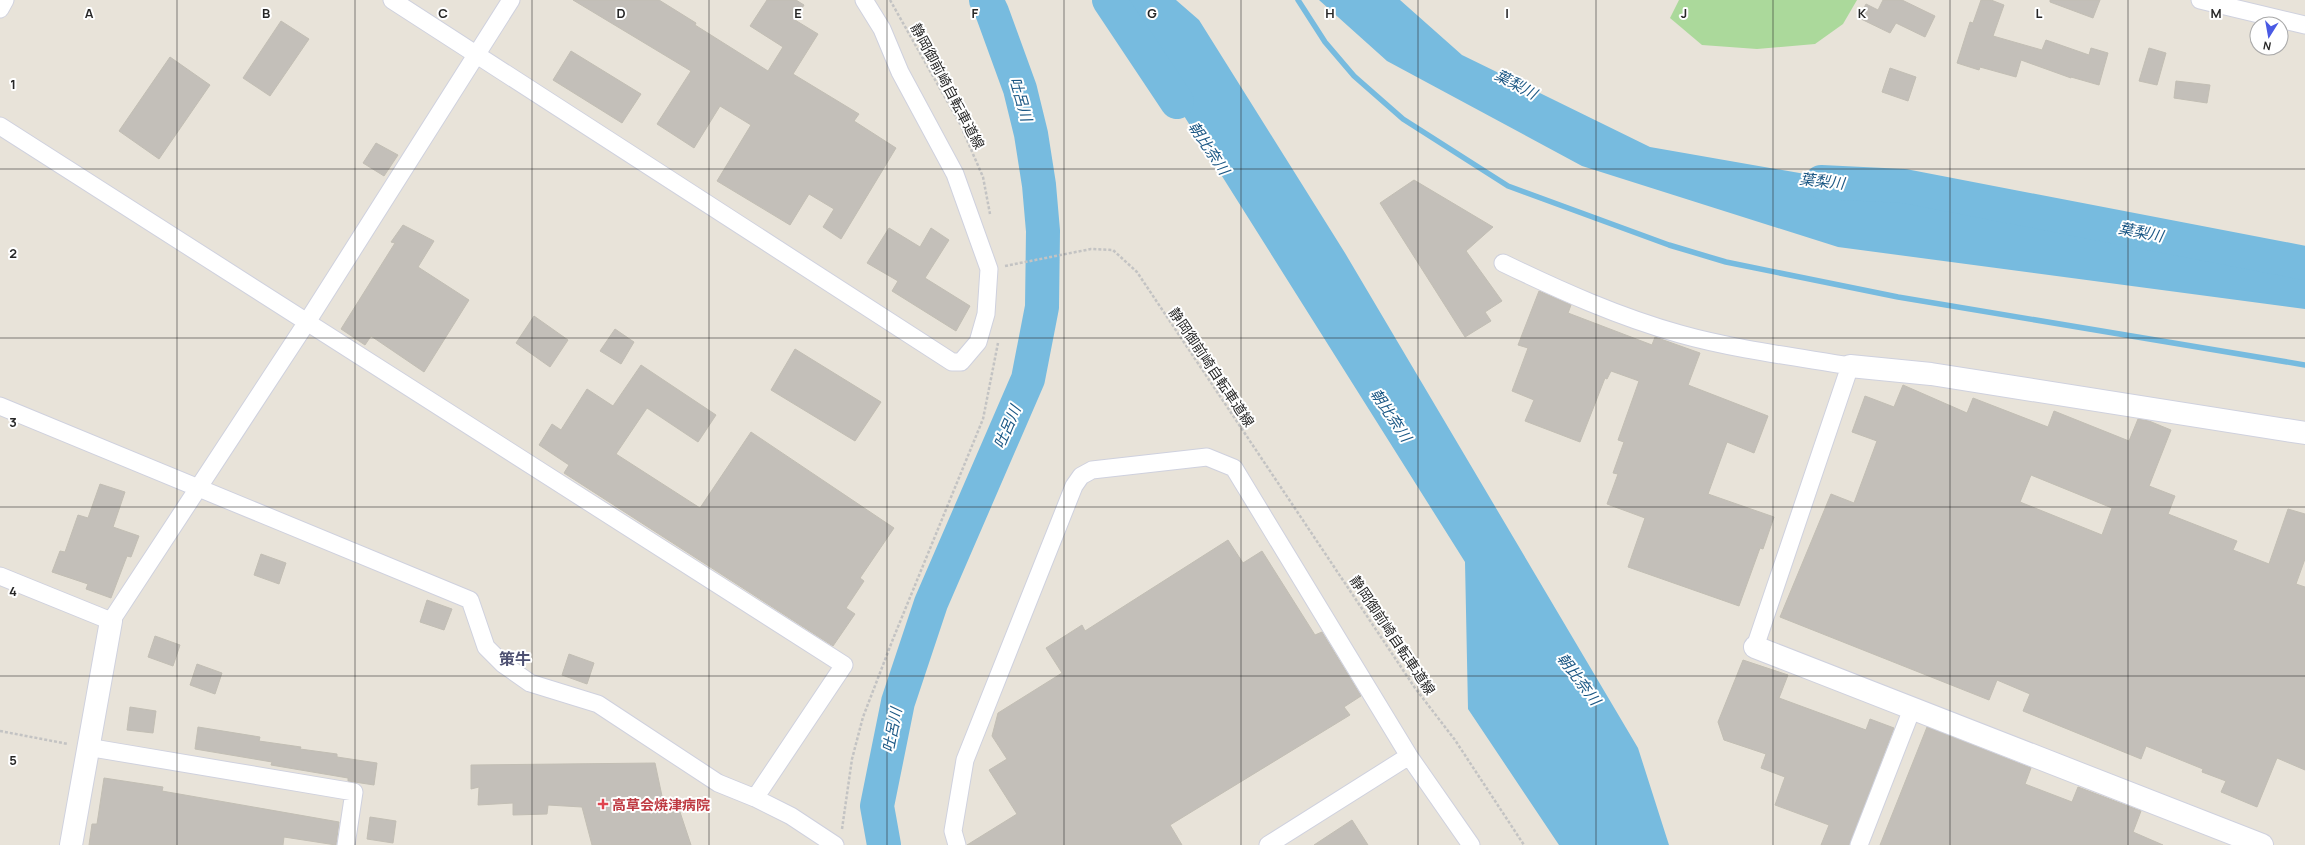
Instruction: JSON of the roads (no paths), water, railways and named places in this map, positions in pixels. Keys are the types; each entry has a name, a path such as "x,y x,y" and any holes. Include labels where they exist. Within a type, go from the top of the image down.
{"street":[{"path":"0,9 6,0"},
{"path":"392,0 952,362 961,362 978,342 987,307 990,269 955,174 900,72 882,29 864,0"},
{"path":"71,845 87,747 111,621 196,488 307,322 511,0"},
{"path":"2200,0 2305,25"},
{"path":"0,126 844,665 755,798"},
{"path":"1503,263 1621,316 1682,335 1850,366 1931,374 2305,433"},
{"path":"1850,366 1755,647 2262,845"},
{"path":"0,406 470,600 486,647 503,664 519,676 530,683 598,704 718,783 755,798 838,841"},
{"path":"957,845 953,831 966,760 1074,486 1081,476 1092,470 1207,457 1234,468 1410,756 1471,845"},
{"path":"0,576 111,621"},
{"path":"1859,845 1912,709"},
{"path":"87,747 354,792 346,845"},
{"path":"1268,845 1410,756"}],"water":[{"path":"1111,0 1176,0 1199,20 1345,253 1638,748 1669,845 1559,845 1468,709 1465,562"},
{"path":"1319,0 1400,0 1462,55 1650,147 2305,261 2305,309 1838,247 1582,166 1387,61"}],"waterway":[{"name":"吐呂川","path":"884,845 877,806 898,702 931,603 1028,379 1042,307 1043,231 1039,185 1031,134 1020,89 992,12 986,0"},
{"name":"朝比奈川","path":"1109,0 1177,102"},
{"path":"1298,0 1325,42 1354,76 1403,119 1508,186 1669,245 1726,262 1898,297 2305,365"},
{"name":"葉梨川","path":"1821,182 1904,186 2305,263"}],"place":[{"name":"高草会焼津病院","path":"603,804"}],"district":[{"name":"策牛","path":"515,659"}]}
